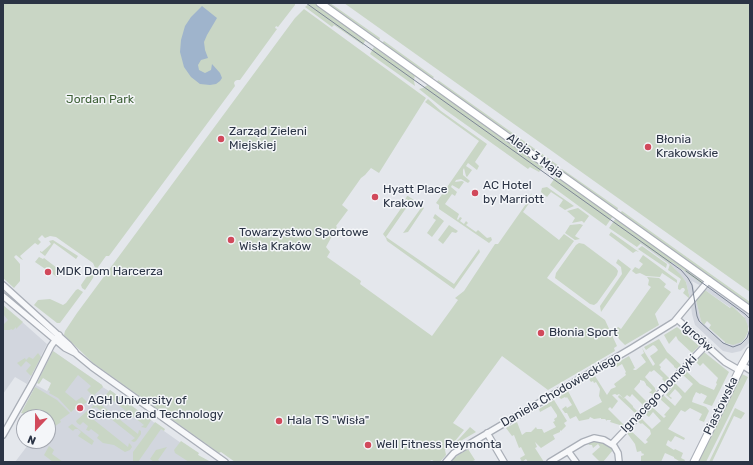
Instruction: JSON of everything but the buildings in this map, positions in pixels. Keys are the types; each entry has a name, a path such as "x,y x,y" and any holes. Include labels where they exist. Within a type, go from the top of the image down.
{"street":[{"name":"Aleja 3 Maja","path":"320,3 750,310"},
{"name":"Igrców","path":"709,280 677,319 725,362 750,370"},
{"path":"3,285 57,337"},
{"path":"11,292 4,297 69,345 75,353 92,367 225,462"},
{"name":"Daniela Chodowieckiego","path":"446,462 454,453 660,332 677,319"},
{"path":"3,435 57,337"},
{"name":"Ignacego Domeyki","path":"612,444 706,345"},
{"name":"Piastowska","path":"694,462 740,368 750,351"},
{"path":"487,433 504,462"},
{"path":"550,462 583,442 594,438 602,439 612,444 617,451 619,462"},
{"path":"568,451 576,462"}],"shaded area":[{"path":"615,220 704,282 701,286 692,281 695,293 690,299 686,282 674,268 641,244"},
{"path":"710,287 737,305 750,316 750,342 741,351 732,353 723,351 695,325 691,306 696,300 701,321 725,343 729,345 742,342 747,336 749,329 744,316 732,306 731,308 705,290"},
{"path":"3,305 47,344 27,384 15,377 3,394"},
{"name":"AGH University of Science and Technology","path":"53,351 102,385 101,386 109,391 110,390 208,462 15,462 25,449 56,449 56,409 25,409 36,385 47,391 52,383 40,376"}],"green space":[{"name":"Jordan Park","path":"3,3 295,3 295,5 278,27 276,26 275,28 277,29 240,80 235,81 235,86 109,256 106,256 96,270 93,263 56,237 50,236 45,238 42,235 38,239 41,242 38,245 35,243 20,256 23,260 16,255 14,257 20,264 20,281 14,288 3,278"},
{"path":"310,3 315,3 364,38 365,41 363,45 334,25 332,27 305,7"},
{"path":"326,3 330,3 380,38 379,41"},
{"name":"Błonia Krakowskie","path":"344,3 750,3 750,292"},
{"name":"Towarzystwo Sportowe Wisła Kraków","path":"304,9 426,98 379,173 371,168 361,178 342,205 348,210 336,226 337,227 326,247 330,252 327,257 361,281 360,284 432,336 458,300 455,298 464,291 495,244 498,244 526,204 526,201 532,193 530,198 532,199 523,212 559,240 564,234 574,241 547,278 605,320 617,346 614,348 615,351 548,390 502,356 453,423 464,430 451,446 470,427 476,432 445,450 446,455 440,462 435,462 432,460 427,462 235,462 221,452 219,453 93,363 64,335 77,313 295,18"},
{"path":"384,41 434,77 432,79 382,43"},
{"path":"374,47 415,74 415,86 370,54"},
{"path":"438,80 559,166 558,168 437,82"},
{"path":"429,84 543,167 539,172 530,167 528,169 444,109 419,89"},
{"path":"428,99 441,111 487,144 475,162 479,166 477,170 468,163 466,166 472,170 467,177 464,168 463,170 463,175 470,181 468,183 461,179 456,180 455,182 464,182 459,189 452,185 451,187 457,192 455,196 452,194 445,204 459,214 458,220 460,217 462,218 460,221 464,224 466,221 468,223 466,225 476,232 478,230 487,238 491,237 492,240 489,243 439,209 439,205 436,203 479,141 425,102"},
{"path":"562,169 618,208 617,211 560,170"},
{"path":"557,175 613,216 606,226 550,185"},
{"path":"547,187 574,206 565,210 559,206 563,200 551,192 547,197 541,192 542,188"},
{"path":"407,196 417,202 416,204 411,201 386,237 454,284 479,249 480,252 454,289 387,241 383,234 402,207"},
{"path":"418,204 424,208 408,232 403,233 421,208 417,205"},
{"path":"578,208 589,216 584,223 582,221 572,223 575,218 567,211"},
{"path":"622,211 750,302 750,306 620,213"},
{"path":"435,214 444,221 432,237 427,233 436,220 433,218"},
{"path":"616,218 703,280 702,284 672,262 670,264 641,243 637,247 609,228"},
{"path":"449,225 458,231 456,233 452,232 443,244 438,240"},
{"path":"570,225 583,225 575,236 580,239 575,240 565,233"},
{"path":"611,232 639,252 636,251 633,253 609,235"},
{"path":"53,240 78,256 76,259 54,243 45,256 40,252 51,244 49,241"},
{"path":"579,243 584,244 618,271 617,275 594,305 590,304 555,278 556,273"},
{"path":"642,246 667,264 666,268 638,249"},
{"path":"643,255 677,280 677,283 662,273 660,277 646,276 640,273 636,274 632,271 635,267 639,269 643,264 639,261"},
{"path":"39,257 44,258 57,268 60,272 57,277 35,262"},
{"path":"618,259 631,269 601,312 600,306 622,274 621,267 616,263"},
{"path":"670,264 686,282 690,299 683,293 685,290 684,288 680,290 678,289 681,279 668,270"},
{"path":"92,269 94,273 93,278 85,290 81,285"},
{"path":"647,277 659,278 666,284 664,287 671,292 655,314 659,325 625,345 619,339 616,329 618,327 621,329 651,287 648,285 649,280"},
{"path":"78,289 83,292 60,323 57,323 34,305 38,300 50,299 63,305"},
{"path":"705,290 730,308 732,306 745,318 748,326 748,332 742,342 733,345 725,343 709,328 711,325 707,321 704,325 701,321 696,300"},
{"path":"4,306 23,322 16,329 16,327 13,330 3,330 3,325 8,320 3,314"},
{"path":"677,327 699,346 692,353 678,340 676,336 669,344 664,335"},
{"path":"659,339 667,352 681,365 677,369 666,358 659,365 661,367 660,369 669,378 665,382 662,379 663,378 654,370 651,372 650,371 645,377 655,388 656,391 653,395 649,393 652,390 644,381 640,380 634,389 646,401 643,405 632,394 630,397 627,395 623,399 625,398 633,406 637,411 635,413 618,397 619,395 623,398 619,394 612,395 618,401 612,409 610,407 608,409 624,425 623,426 610,422 611,420 607,421 601,418 594,419 590,417 589,419 579,421 576,416 570,419 567,413 565,413 562,409 566,406 567,408 572,405 567,397 561,399 559,397 568,391 580,414 602,402 599,396 600,389 596,382 591,382 589,379 595,376 607,395 611,389 616,387 614,384 626,375 622,364 617,367 615,364 629,356 635,368 633,369 636,370 646,362 641,355 644,353 642,348 653,366 655,364 650,356 658,350 653,345 646,350 644,347"},
{"path":"53,351 103,387 93,396 87,390 91,386 78,375 65,392 76,401 82,397 87,402 83,405 81,403 71,412 58,398 49,393 50,391 48,390 51,383 43,378 39,384 37,383"},
{"path":"704,352 729,372 712,406 703,403 707,396 701,393 696,392 693,398 692,402 706,407 709,411 704,422 699,420 702,414 690,408 685,412 681,410 668,429 685,438 684,440 675,436 671,442 668,440 666,445 683,453 681,458 685,460 684,462 679,462 674,457 665,453 661,462 641,462 641,456 644,455 641,451 637,452 635,444 627,433 630,430 645,444 648,442 646,440 651,434 650,430 642,423 641,424 638,422 641,418 652,429 661,421 653,412 649,417 645,414 652,407 664,418 666,416 664,415 670,408 660,399 663,395 675,406 682,397 679,393 675,389 669,396 672,398 671,399 666,395 675,383 685,393 693,384 683,375 686,371 700,384 714,390 718,378 703,363 700,366 695,361"},
{"path":"38,353 41,357 31,376 26,371 31,365 26,361 21,367 17,363 25,358 26,360 29,357 33,359"},
{"path":"742,374 748,377 706,462 698,462"},
{"path":"35,387 57,400 70,413 60,420 61,422 56,426 56,409 23,409"},
{"path":"110,390 151,420 146,428 141,427 144,425 107,396 103,398"},
{"path":"100,399 100,404 138,434 139,430 141,431 141,434 136,441 131,441 135,438 96,407 91,408"},
{"path":"554,400 567,421 564,423 566,426 561,431 560,430 560,432 553,435 555,439 541,448 535,442 537,447 535,448 544,462 528,462 526,459 522,462 520,458 525,455 521,447 519,448 514,435 512,436 506,428 517,422 522,435 526,432 531,432 536,427 537,429 542,429 544,433 556,427 553,422 555,421 554,419 557,415 551,406 540,412 539,409"},
{"path":"735,408 745,413 741,419 734,416 712,462 709,462"},
{"path":"88,410 90,411 89,416 128,447 129,443 132,447 130,450 125,452 114,445 103,443 97,438 99,435 91,429 89,431 86,430 88,426 83,422 80,425 77,423 76,421"},
{"path":"155,422 165,429 164,431 161,429 138,462 133,462 133,452"},
{"path":"72,424 94,441 92,445 78,436 81,432 78,429 73,431 68,427"},
{"path":"181,441 199,453 198,455 211,462 189,462 175,453 174,450"},
{"path":"592,441 600,441 608,445 613,450 603,462 600,462 592,454 600,447 598,444 593,448 592,445 589,445 588,443"},
{"path":"167,447 158,460 161,462 154,462 150,459 156,450"},
{"path":"47,449 53,449 54,450 52,454 63,462 53,462 44,455"},
{"path":"468,449 475,460 471,462 451,462 454,458"}],"water":[{"path":"202,6 217,18 204,42 208,58 201,60 198,65 199,70 205,73 211,70 212,64 220,73 222,78 220,81 216,84 210,85 200,84 191,77 184,67 180,52 181,40 185,26 191,17"}],"tram line":[{"path":"306,3 681,270 692,285 699,321 723,343 733,347 741,344 747,338 750,329"},
{"path":"686,271 750,319"}],"place":[{"name":"Zarząd Zieleni Miejskiej","path":"221,139"},
{"name":"Błonia Krakowskie","path":"648,147"},
{"name":"AC Hotel by Marriott","path":"475,193"},
{"name":"Hyatt Place Krakow","path":"375,197"},
{"name":"Towarzystwo Sportowe Wisła Kraków","path":"231,240"},
{"name":"MDK Dom Harcerza","path":"48,272"},
{"name":"Błonia Sport","path":"541,333"},
{"name":"AGH University of Science and Technology","path":"80,408"},
{"name":"Hala TS \"Wisła\"","path":"279,421"},
{"name":"Well Fitness Reymonta","path":"368,445"}]}
